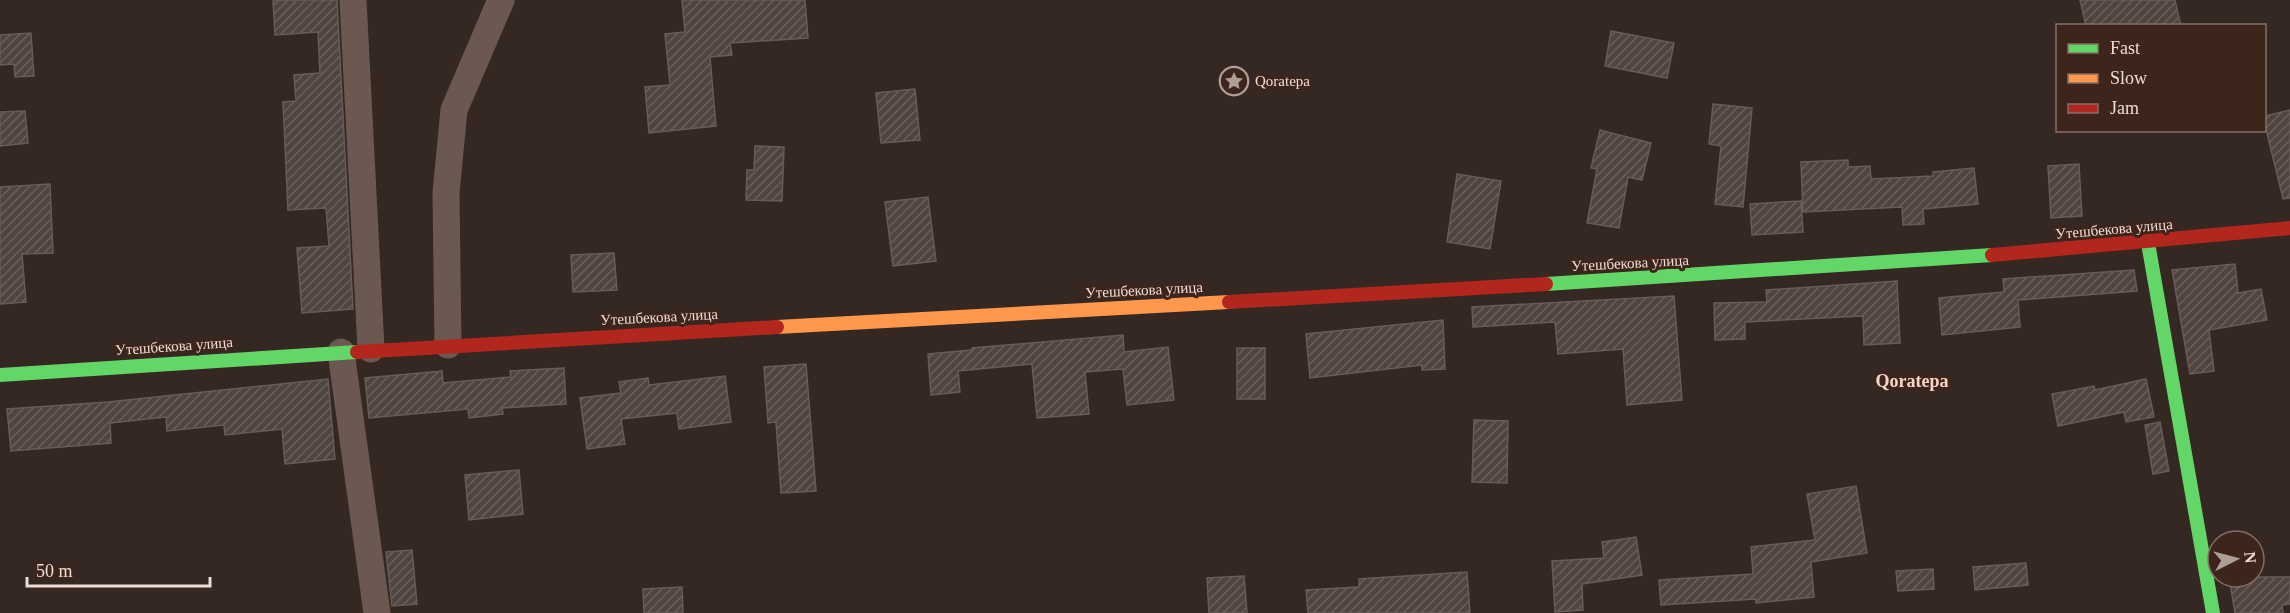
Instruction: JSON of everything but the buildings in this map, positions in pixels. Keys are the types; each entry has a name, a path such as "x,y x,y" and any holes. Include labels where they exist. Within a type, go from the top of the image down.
{"main road":[{"name":"Утешбекова улица","path":"0,375 448,345 1745,273 2148,243 2290,228"},
{"path":"2148,243 2213,613"}],"street":[{"path":"353,0 371,350"},
{"path":"448,345 446,193 454,110 501,0"},
{"path":"341,352 377,613"}],"traffic: fast":[{"path":"2148,243 2213,613"},
{"path":"1546,284 1992,255"},
{"path":"0,375 357,352"}],"traffic: slow":[{"path":"777,327 1229,302"}],"traffic: jam":[{"path":"1992,255 2290,228"},
{"path":"1229,302 1546,284"},
{"path":"357,352 777,327"}],"place":[{"name":"Qoratepa","path":"1234,81"}],"district":[{"name":"Qoratepa","path":"1912,381"}]}
